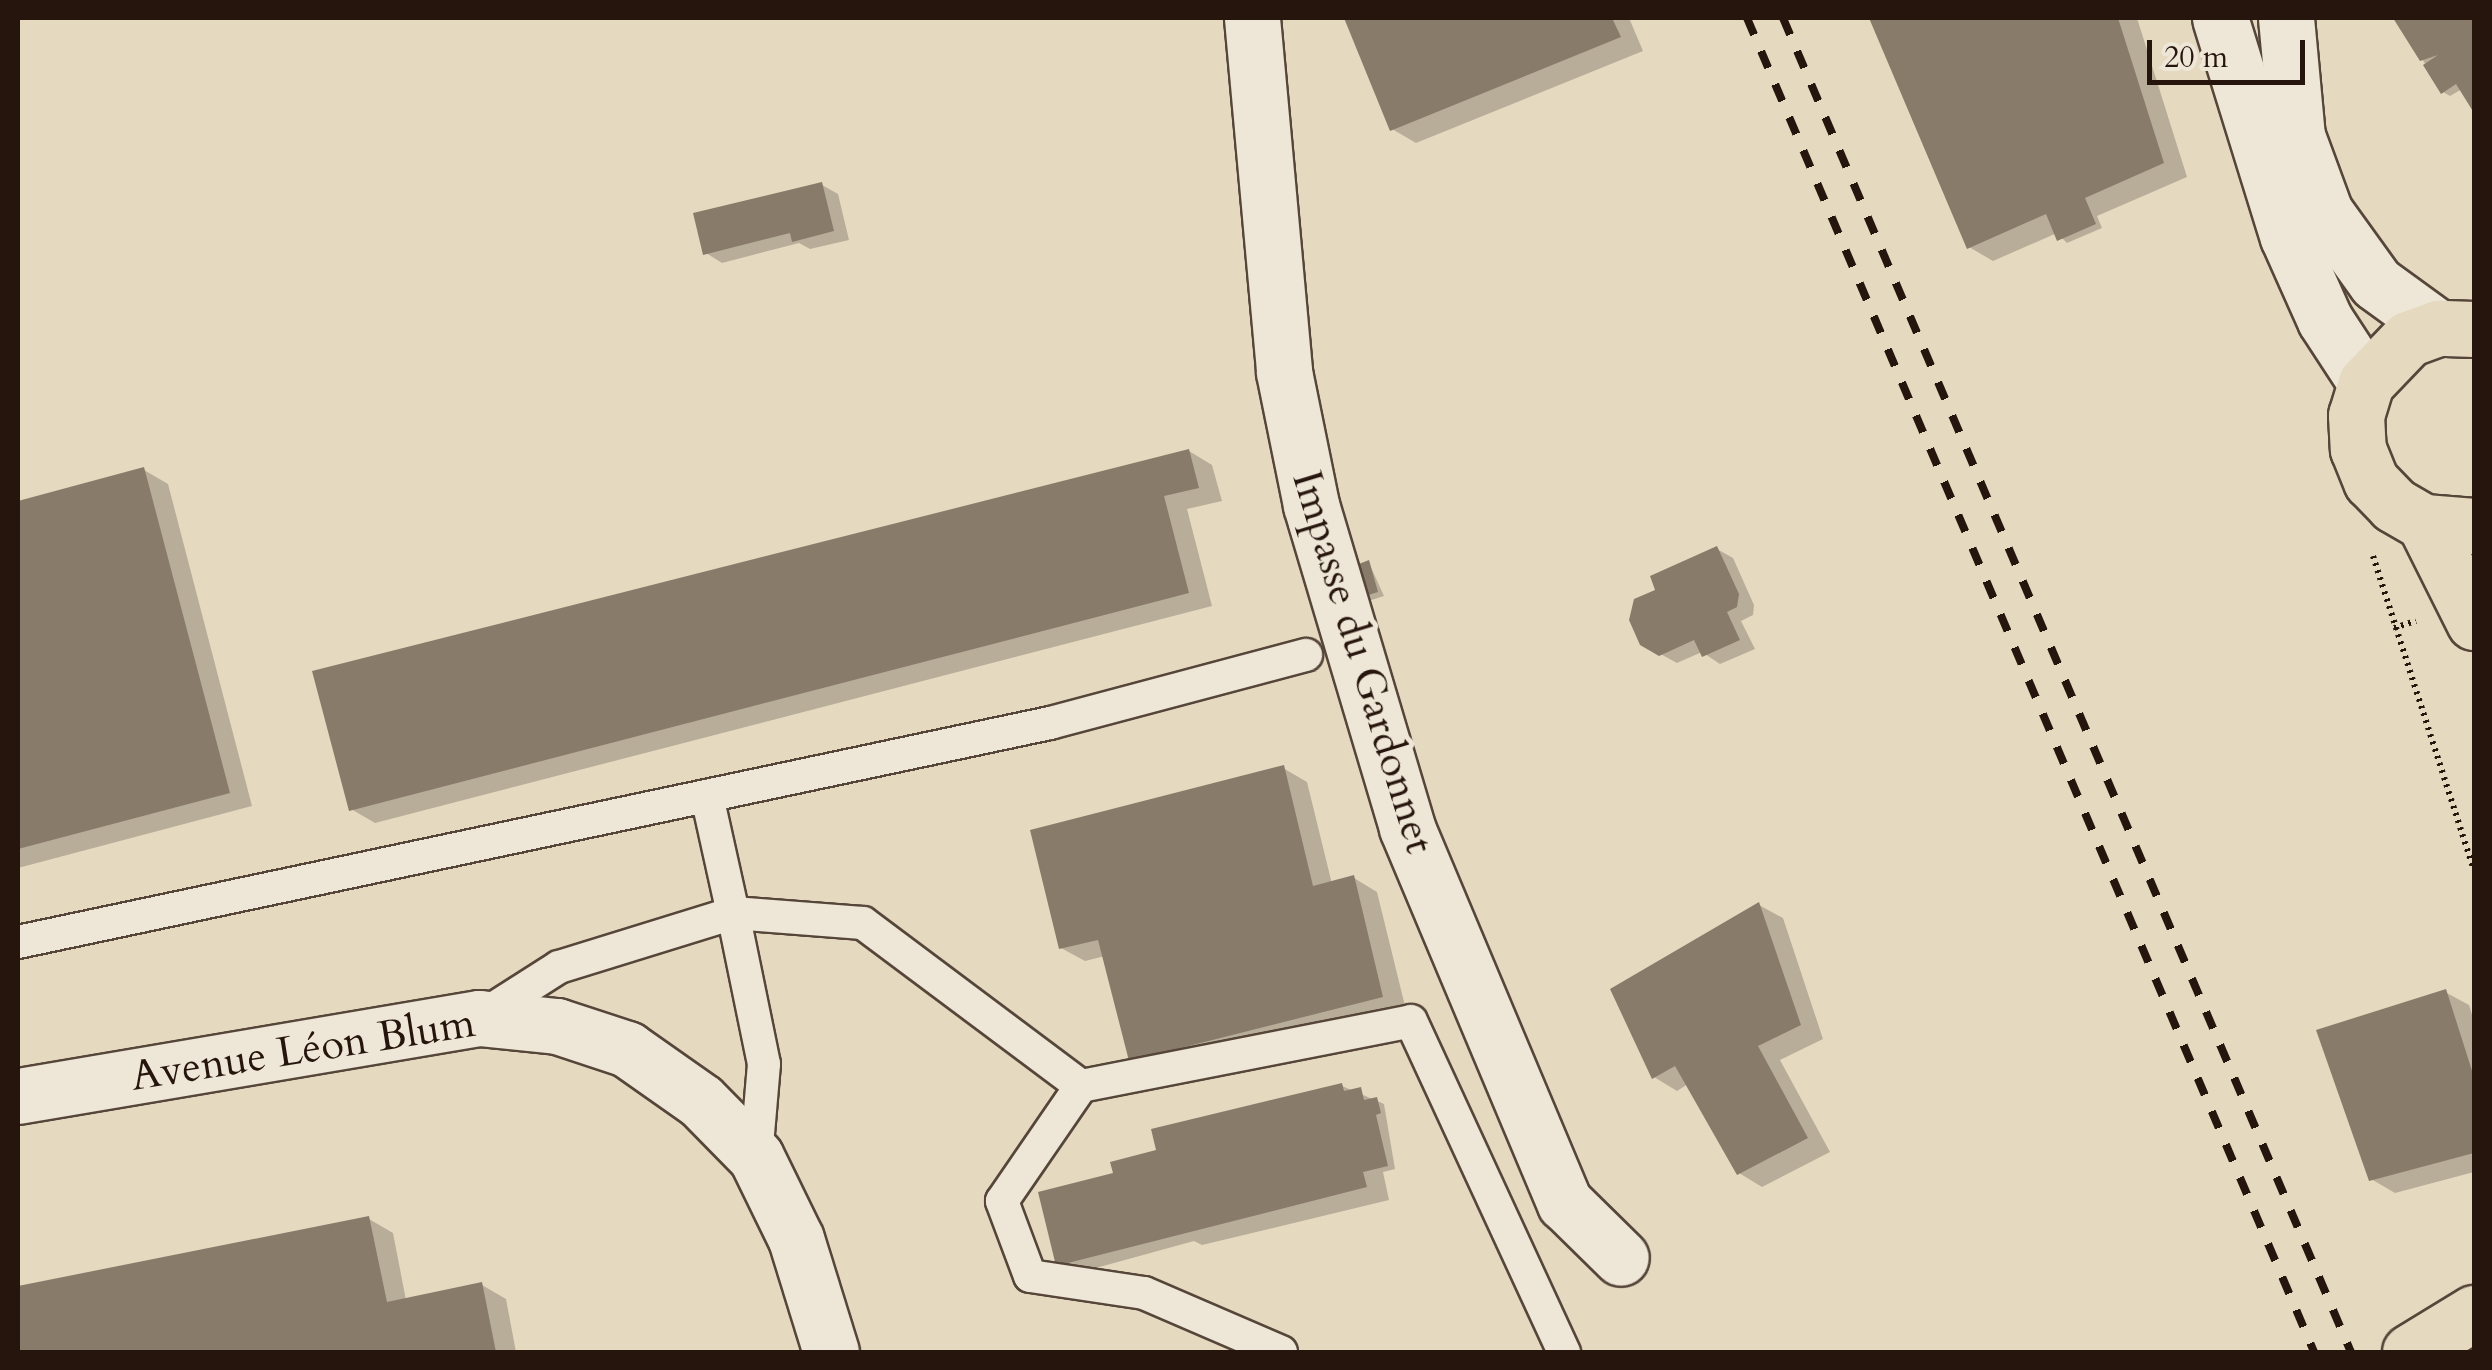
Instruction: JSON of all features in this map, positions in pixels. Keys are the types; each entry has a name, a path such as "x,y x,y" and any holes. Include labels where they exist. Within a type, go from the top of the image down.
{"main road":[{"path":"2456,328 2384,357 2366,383 2356,415 2358,449 2371,480 2394,505 2449,524 2474,622"},
{"path":"2410,1352 2474,1313"}],"street":[{"name":"Impasse du Gardonnet","path":"1252,18 1284,372 1322,543 1407,828 1565,1203 1620,1258"},
{"path":"2220,18 2288,237 2325,320 2366,383"},
{"path":"2286,18 2296,136 2324,212 2376,283 2456,328"},
{"name":"Avenue Léon Blum","path":"18,1096 478,1018 557,1026 626,1049 701,1101 756,1157 796,1239 831,1352"}],"lane":[{"path":"18,942 1050,723 1306,655"},
{"path":"707,796 764,1064 756,1157"},
{"path":"478,1018 558,967 733,913 863,923 1081,1086"},
{"path":"1281,1352 1144,1293 1030,1276 1002,1201 1081,1086 1411,1022 1564,1352"}],"path":[{"path":"2371,480 2368,541 2474,870"}],"building":[{"path":"1344,18 1612,18 1621,37 1390,131"},
{"path":"1869,18 2118,18 2164,163 2085,198 2096,224 2057,241 2046,214 1967,249"},
{"path":"2393,18 2474,18 2474,113 2456,84 2441,94 2423,65 2438,55 2420,61"},
{"path":"822,182 834,231 792,242 790,233 703,255 693,213"},
{"path":"1189,449 1199,488 1164,496 1189,593 349,811 312,671"},
{"path":"144,467 230,793 18,849 18,501"},
{"path":"1717,546 1739,594 1737,607 1727,612 1740,640 1702,657 1694,640 1659,656 1640,645 1629,620 1634,599 1655,590 1650,576"},
{"path":"1369,560 1378,592 1355,599 1346,569"},
{"path":"1284,765 1313,886 1354,875 1383,997 1129,1061 1098,940 1059,949 1030,830"},
{"path":"1759,902 1801,1025 1758,1046 1808,1138 1737,1175 1675,1066 1652,1079 1610,989"},
{"path":"2446,989 2474,1077 2474,1153 2369,1181 2316,1030"},
{"path":"1342,1083 1344,1091 1361,1087 1364,1100 1377,1097 1381,1113 1376,1115 1388,1166 1363,1172 1367,1187 1056,1266 1038,1192 1113,1173 1110,1162 1156,1150 1151,1129"},
{"path":"369,1216 387,1302 482,1282 496,1352 18,1352 18,1286"}],"railway":[{"path":"1747,18 2314,1352"},
{"path":"1783,18 2351,1352"}]}
